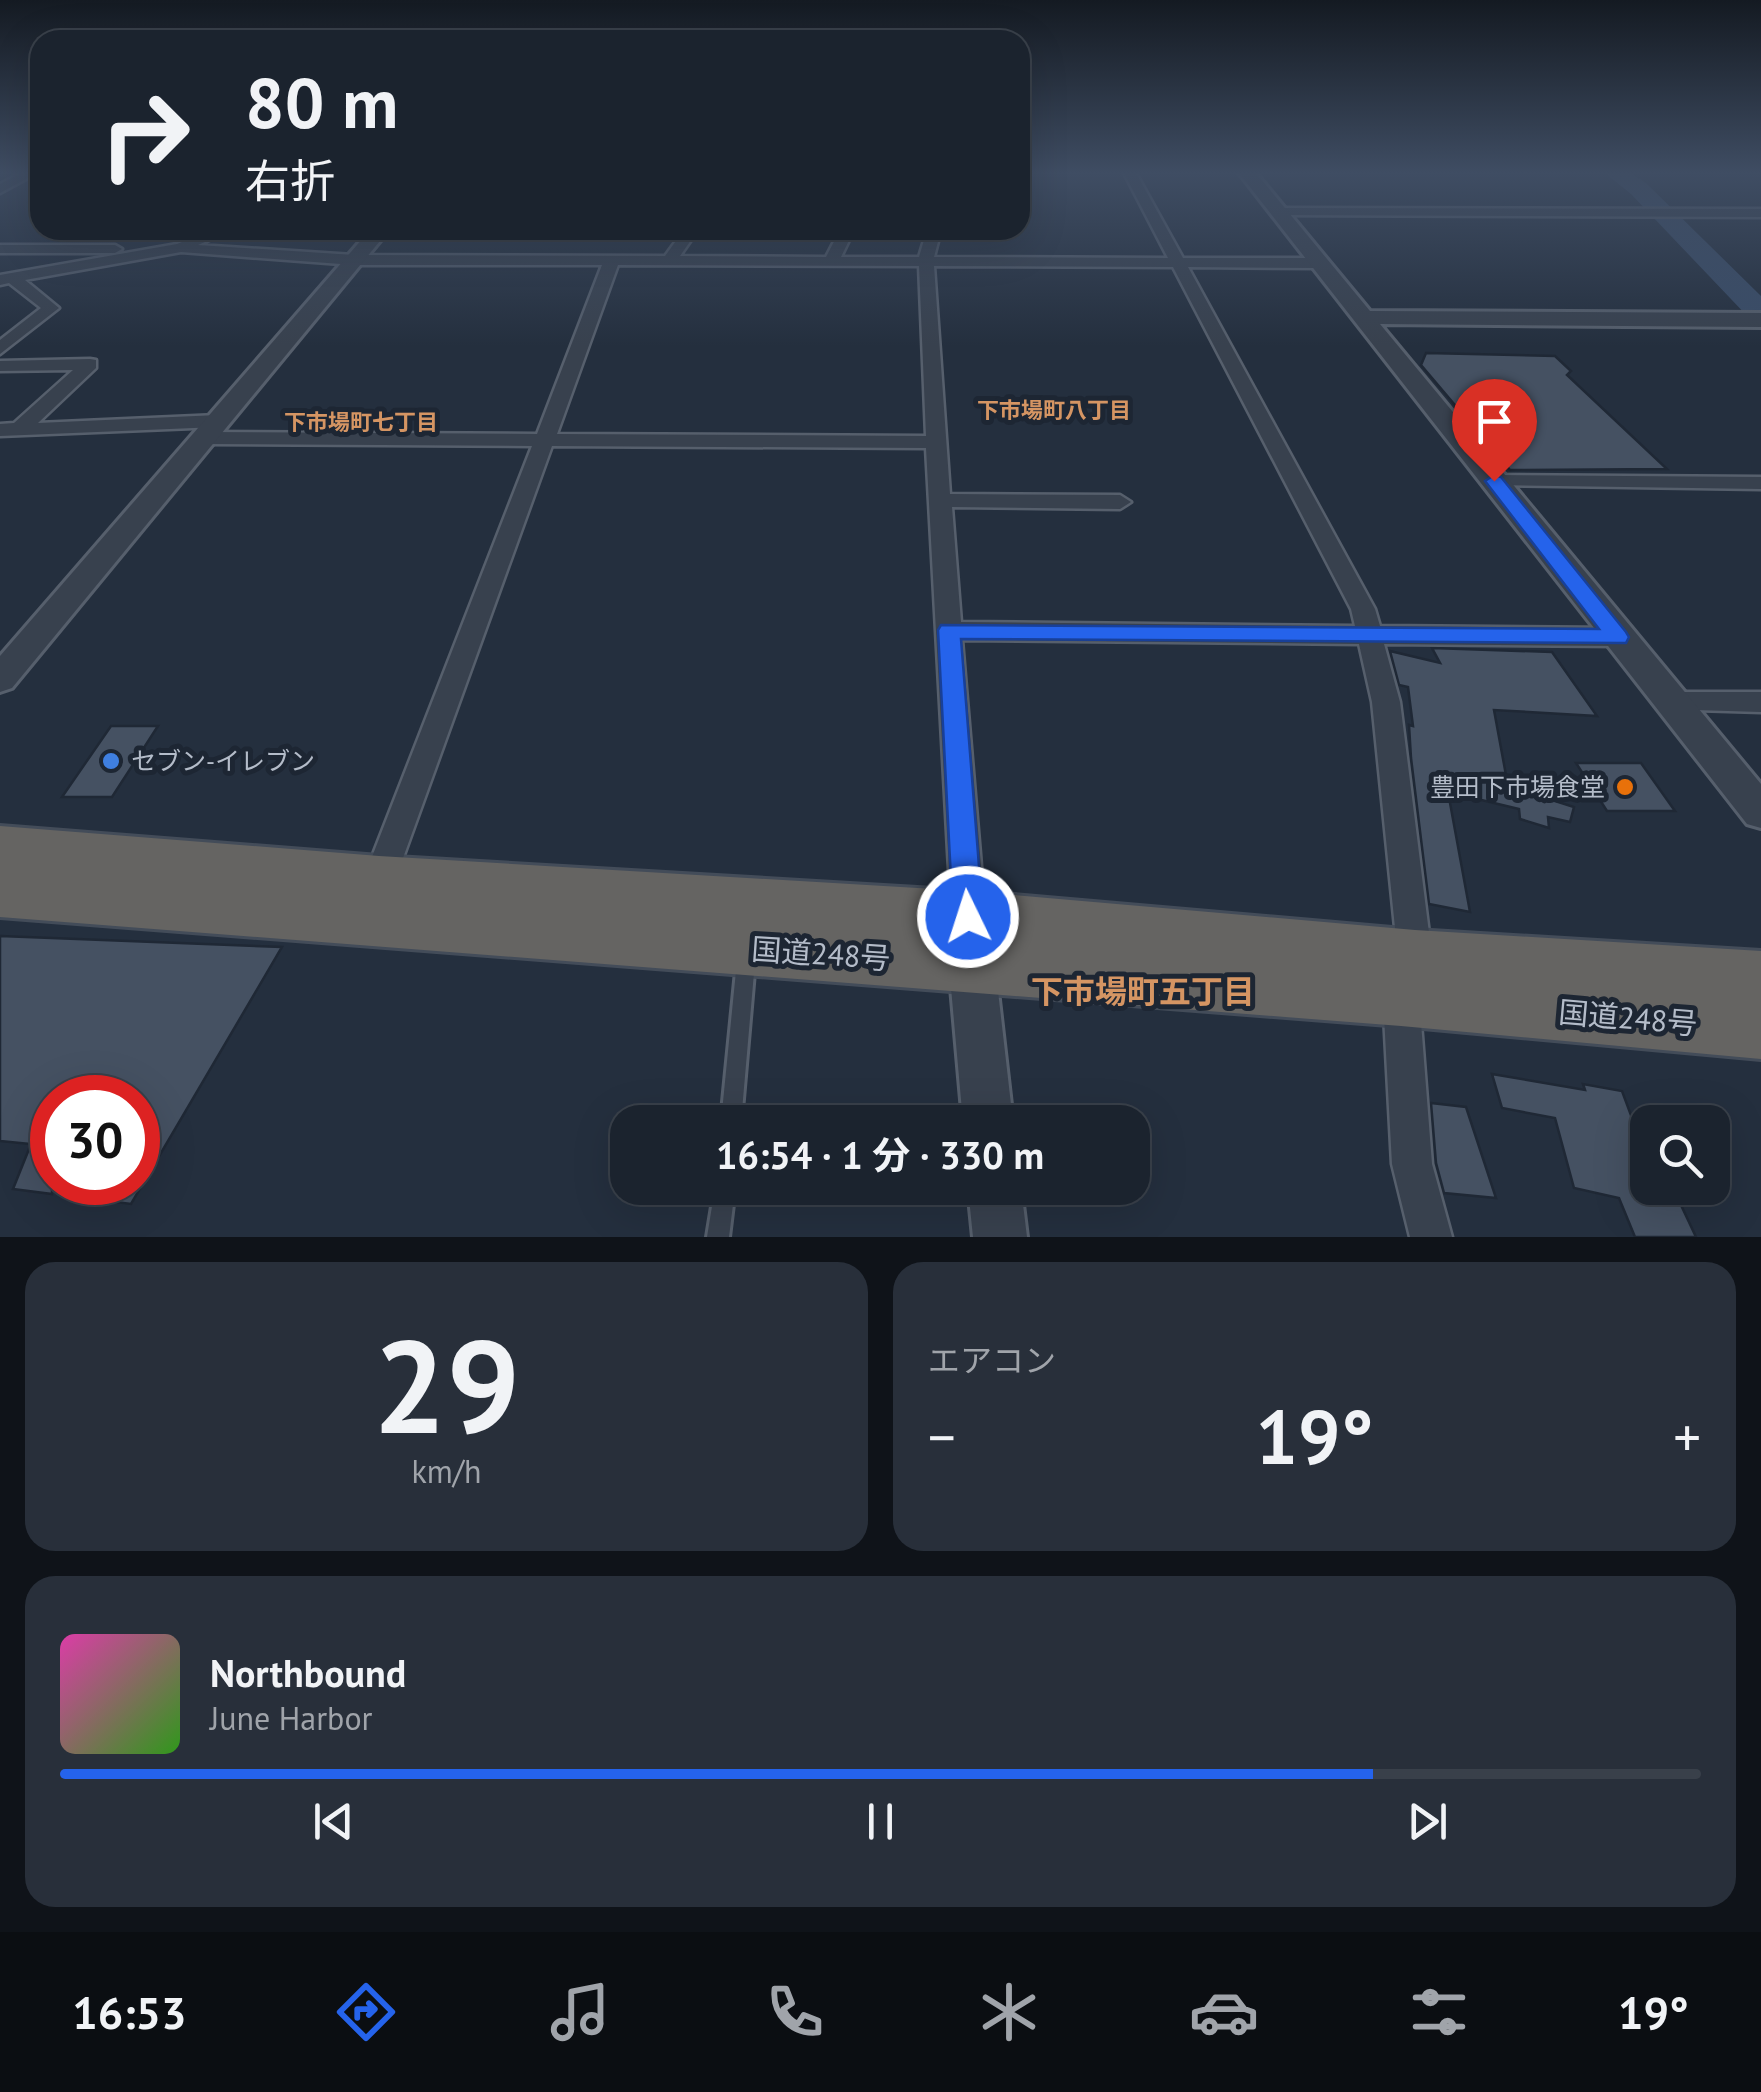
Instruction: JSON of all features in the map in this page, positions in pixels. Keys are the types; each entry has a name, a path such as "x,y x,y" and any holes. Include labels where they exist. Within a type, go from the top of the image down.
{"highway":[{"name":"国道248号","path":"0,849 378,880 970,941 1408,977 1761,1028"},
{"name":"国道248号","path":"0,892 748,948 970,941"},
{"name":"国道248号","path":"1408,977 1761,978"}],"street":[{"path":"1162,231 1363,609 1371,634 1386,702 1408,977 1412,1164 1431,1237"},
{"path":"1293,231 1761,812"},
{"path":"6,279 167,250 196,240"},
{"path":"0,680 371,240"},
{"path":"670,260 685,240"},
{"path":"832,262 842,240"},
{"path":"931,240 926,261 934,442 970,941 986,1105"},
{"path":"0,249 167,250 354,260 1320,263"},
{"path":"378,880 540,460 544,438 612,260"},
{"path":"0,348 51,308 6,279"},
{"path":"1366,317 1760,320"},
{"path":"0,366 90,364 10,430"},
{"path":"10,430 934,442"},
{"path":"1494,481 1761,484"},
{"path":"939,500 1120,502"},
{"path":"949,630 1618,637"},
{"path":"1672,702 1761,702"},
{"path":"996,1205 1000,1237"}],"lane":[{"path":"733,1105 748,948"},
{"path":"718,1237 723,1205"}],"building":[{"path":"1426,353 1555,356 1571,371 1567,375 1667,469 1510,470 1421,365"},
{"path":"1432,648 1552,652 1597,716 1494,710 1508,786 1574,807 1570,822 1548,817 1549,828 1520,819 1519,809 1448,792 1470,912 1429,904 1411,758 1409,725 1413,726 1408,687 1399,685 1390,651 1440,663"},
{"name":"セブン-イレブン","path":"111,726 158,726 112,797 62,797"},
{"name":"豊田下市場食堂","path":"1576,763 1641,763 1675,811 1607,811"},
{"path":"0,936 282,947 160,1155 160,1075 30,1075 30,1144 0,1141"},
{"path":"1492,1074 1585,1090 1583,1084 1622,1091 1630,1113 1630,1205 1681,1205 1696,1237 1635,1237 1619,1198 1574,1188 1555,1118 1502,1108"},
{"path":"1431,1103 1466,1107 1496,1198 1444,1193 1436,1163"},
{"path":"30,1146 30,1191 13,1189"}],"waterway":[{"path":"1680,231 1761,313"}],"place":[{"name":"セブン-イレブン","path":"111,761"},
{"name":"豊田下市場食堂","path":"1625,787"}],"district":[{"name":"下市場町八丁目","path":"1054,410"},
{"name":"下市場町七丁目","path":"361,422"},
{"name":"下市場町五丁目","path":"1143,991"}],"route":[{"path":"968,917 949,630 1618,637 1494,481"}]}
